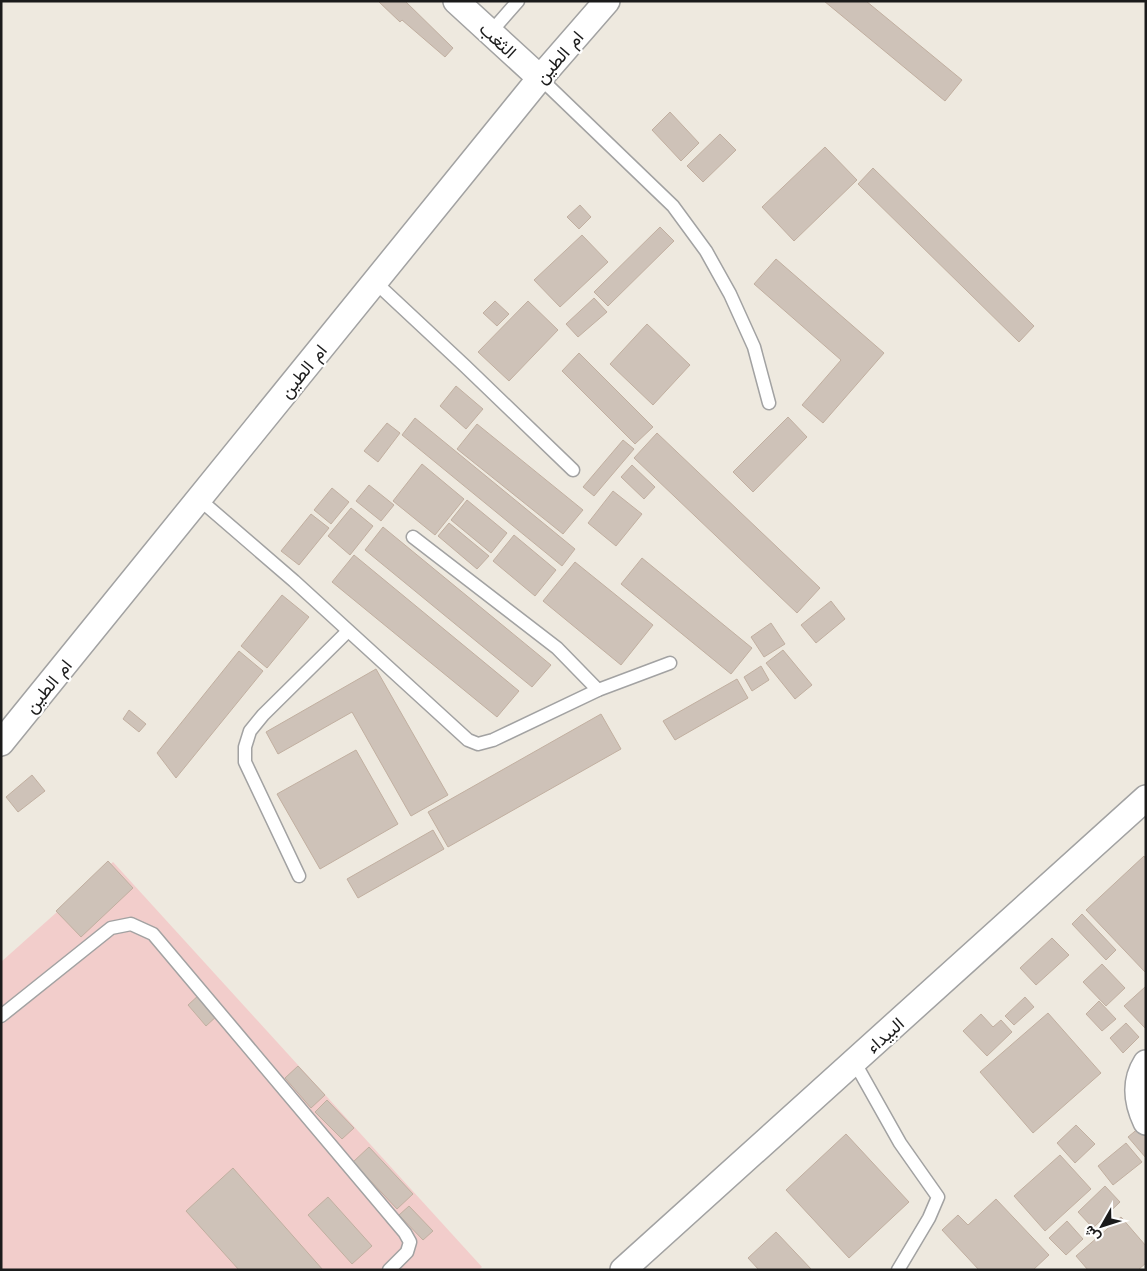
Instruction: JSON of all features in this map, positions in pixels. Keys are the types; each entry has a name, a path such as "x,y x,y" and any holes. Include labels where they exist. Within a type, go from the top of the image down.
{"street":[{"name":"الثغب","path":"456,1 540,78"},
{"name":"ام الطين","path":"1,743 540,78 607,1"},
{"name":"البيداء","path":"623,1270 855,1063 1146,798"},
{"path":"1146,1063 1140,1076 1138,1099 1146,1122"}],"lane":[{"path":"490,33 518,1"},
{"path":"540,78 673,206 706,251 730,294 754,347 769,403"},
{"path":"375,282 573,470"},
{"path":"199,499 468,740 478,744 493,740 598,690 670,662"},
{"path":"414,537 557,648 598,690"},
{"path":"299,876 245,762 245,747 250,731 263,715 348,631"},
{"path":"1,1016 111,928 132,924 153,934 406,1233 410,1242 407,1252 389,1270"},
{"path":"855,1063 900,1144 938,1197 898,1270"}],"shaded area":[{"path":"113,862 482,1267 478,1270 1,1270 1,962"}],"building":[{"path":"378,1 405,1 453,48 445,57 402,20 400,22"},
{"path":"824,1 866,1 962,80 945,101"},
{"path":"670,112 699,143 681,161 652,130"},
{"path":"720,134 736,150 703,182 687,166"},
{"path":"825,147 857,180 794,241 762,207"},
{"path":"873,168 1034,326 1019,342 858,184"},
{"path":"580,205 591,217 579,229 567,217"},
{"path":"660,227 674,241 608,306 594,292"},
{"path":"582,235 608,262 560,307 534,280"},
{"path":"776,259 884,353 823,423 802,405 841,360 754,284"},
{"path":"594,298 607,312 578,337 566,324"},
{"path":"495,301 509,314 497,326 483,313"},
{"path":"528,301 558,330 509,381 478,352"},
{"path":"647,324 690,365 653,405 610,364"},
{"path":"579,353 653,427 635,444 562,371"},
{"path":"456,386 483,409 466,429 440,406"},
{"path":"788,417 807,437 753,492 733,472"},
{"path":"415,418 575,549 562,566 402,435"},
{"path":"387,423 400,433 378,462 364,451"},
{"path":"477,424 583,510 563,534 457,449"},
{"path":"657,433 820,588 797,613 634,458"},
{"path":"623,440 634,449 594,496 583,487"},
{"path":"422,464 464,499 435,535 393,501"},
{"path":"632,465 655,487 644,499 621,477"},
{"path":"369,485 394,505 381,521 356,501"},
{"path":"332,488 349,502 331,524 314,510"},
{"path":"613,491 642,514 616,546 588,523"},
{"path":"467,500 507,533 491,553 451,520"},
{"path":"351,508 373,526 350,555 328,536"},
{"path":"311,514 329,528 299,565 281,551"},
{"path":"449,523 489,556 477,569 438,536"},
{"path":"383,527 551,665 532,687 365,550"},
{"path":"514,535 556,570 535,596 493,561"},
{"path":"354,555 519,691 497,717 332,582"},
{"path":"642,558 752,648 731,674 621,584"},
{"path":"575,562 653,625 621,665 543,601"},
{"path":"282,595 309,617 267,668 241,646"},
{"path":"831,601 845,619 816,643 801,625"},
{"path":"771,623 785,644 764,657 751,637"},
{"path":"783,650 812,685 795,699 766,663"},
{"path":"239,651 263,671 176,778 157,753"},
{"path":"761,666 769,680 752,691 744,677"},
{"path":"376,669 448,795 411,816 352,712 278,754 266,732"},
{"path":"737,679 748,698 675,740 663,721"},
{"path":"129,710 146,724 139,732 123,719"},
{"path":"601,714 621,749 448,847 428,812"},
{"path":"356,750 398,824 320,869 277,794"},
{"path":"32,775 45,791 18,812 6,797"},
{"path":"433,830 444,849 358,898 347,879"},
{"path":"1144,856 1146,859 1146,973 1086,910"},
{"path":"108,861 133,888 81,937 56,911"},
{"path":"1082,914 1116,950 1106,960 1072,924"},
{"path":"1052,938 1069,955 1036,985 1020,968"},
{"path":"1102,964 1125,988 1106,1006 1083,982"},
{"path":"1146,988 1146,1029 1124,1006"},
{"path":"200,994 218,1015 206,1026 188,1005"},
{"path":"1025,997 1034,1007 1014,1025 1005,1016"},
{"path":"1099,1001 1116,1019 1102,1031 1086,1014"},
{"path":"1048,1013 1101,1073 1033,1133 980,1072"},
{"path":"981,1014 993,1027 1001,1020 1012,1032 987,1056 963,1031"},
{"path":"1126,1023 1139,1037 1123,1053 1110,1038"},
{"path":"298,1066 325,1095 311,1108 285,1078"},
{"path":"327,1100 354,1128 342,1139 315,1112"},
{"path":"1076,1125 1095,1144 1075,1163 1057,1143"},
{"path":"1140,1127 1146,1134 1146,1158 1128,1137"},
{"path":"846,1134 909,1202 849,1258 786,1190"},
{"path":"1126,1143 1142,1162 1113,1185 1098,1166"},
{"path":"369,1147 413,1194 397,1209 353,1162"},
{"path":"1060,1155 1091,1189 1045,1231 1014,1196"},
{"path":"233,1168 323,1270 239,1270 186,1211"},
{"path":"1105,1186 1120,1202 1093,1228 1078,1212"},
{"path":"328,1197 372,1246 352,1264 308,1215"},
{"path":"996,1199 1049,1255 1033,1270 979,1270 942,1230 958,1215 968,1225"},
{"path":"409,1206 433,1231 423,1240 399,1215"},
{"path":"1121,1217 1146,1246 1146,1263 1138,1270 1088,1270 1076,1256"},
{"path":"1067,1221 1083,1239 1066,1255 1049,1238"},
{"path":"776,1232 812,1270 759,1270 748,1258"}]}
